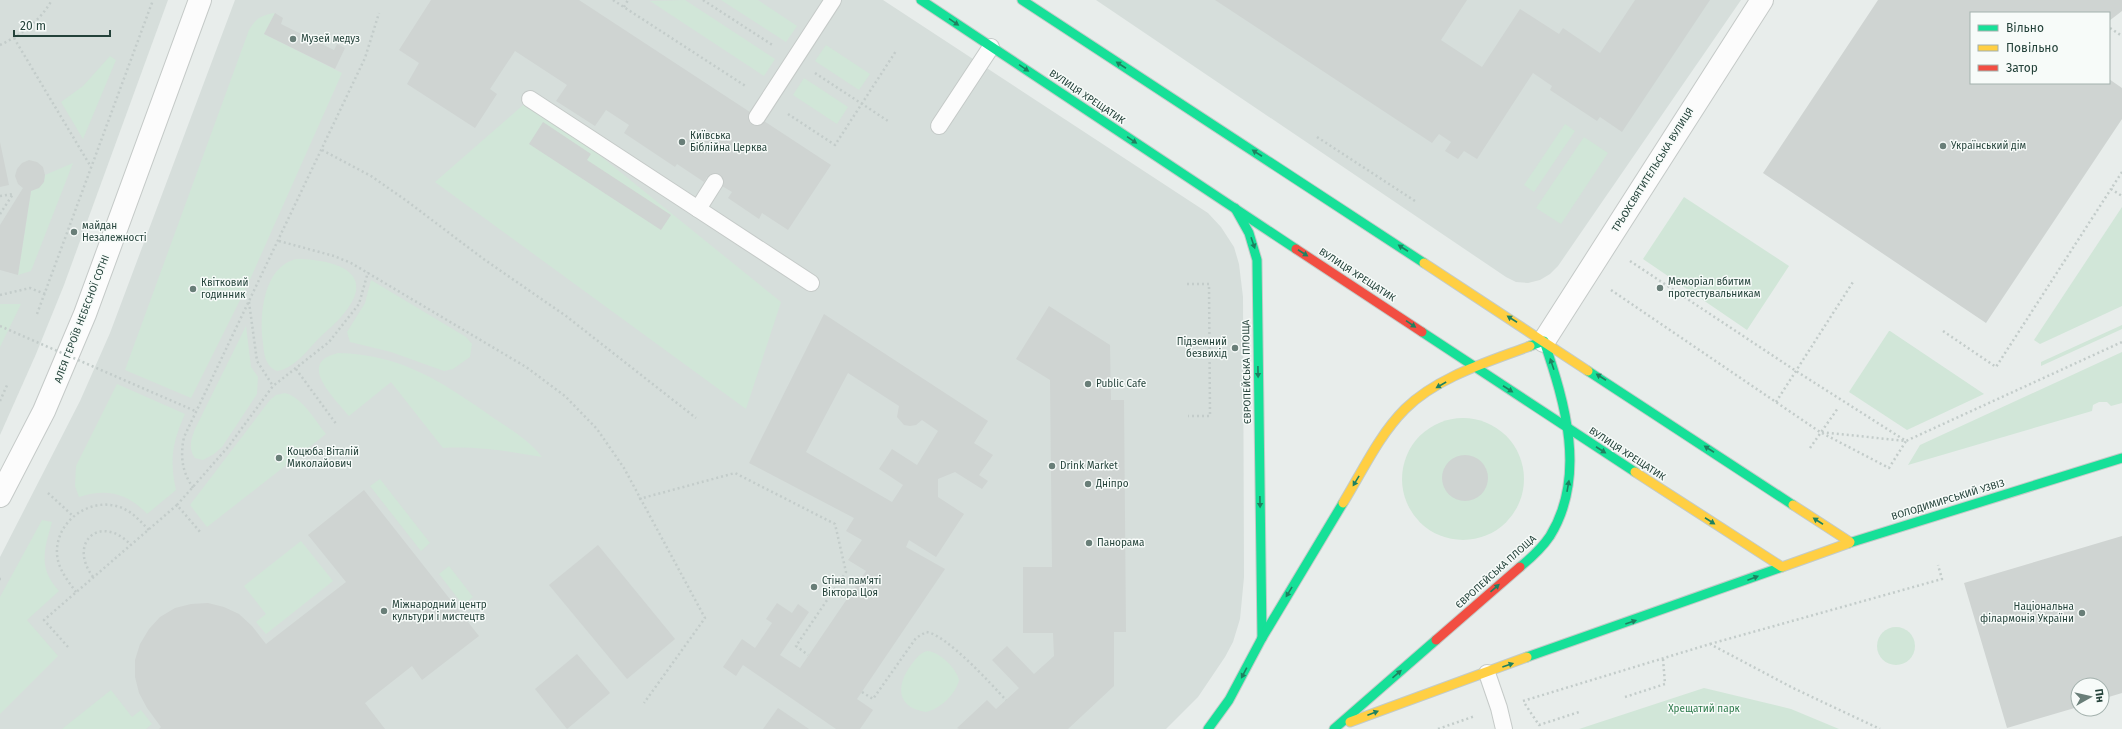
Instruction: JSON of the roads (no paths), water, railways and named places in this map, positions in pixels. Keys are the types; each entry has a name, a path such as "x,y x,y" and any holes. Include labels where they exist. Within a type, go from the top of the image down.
{"main road":[{"name":"ВУЛИЦЯ ХРЕЩАТИК","path":"921,0 1568,429 1782,567"},
{"path":"1022,0 1850,542"},
{"name":"ЄВРОПЕЙСЬКА ПЛОЩА","path":"1235,208 1249,233 1257,260 1262,638"},
{"path":"1208,729 1229,700 1262,638 1388,429 1407,407 1440,385 1475,367 1544,341"},
{"name":"ЄВРОПЕЙСЬКА ПЛОЩА","path":"1335,728 1536,553 1550,537 1560,518 1569,480 1568,429 1559,384 1544,341"},
{"name":"ВОЛОДИМИРСЬКИЙ УЗВІЗ","path":"1782,567 1850,542 2122,458"},
{"name":"ЄВРОПЕЙСЬКА ПЛОЩА","path":"1335,728 1414,697 1487,673 1782,567"}],"street":[{"name":"АЛЕЯ ГЕРОЇВ НЕБЕСНОЇ СОТНІ","path":"0,496 55,387 86,314 200,0"},
{"name":"ТРЬОХСВЯТИТЕЛЬСЬКА ВУЛИЦЯ","path":"1544,341 1762,0"}],"lane":[{"path":"758,117 833,0"},
{"path":"939,126 991,46"},
{"path":"530,99 811,282"},
{"path":"698,208 715,182"},
{"path":"1487,673 1499,708 1504,729"}],"place":[{"name":"Музей медуз","path":"293,39"},
{"name":"Київська Біблійна Церква","path":"682,142"},
{"name":"Український дім","path":"1943,146"},
{"name":"майдан Незалежності","path":"74,232"},
{"name":"Меморіал вбитим протестувальникам","path":"1660,288"},
{"name":"Квітковий годинник","path":"193,289"},
{"name":"Підземний безвихід","path":"1235,348"},
{"name":"Public Cafe","path":"1088,384"},
{"name":"Коцюба Віталій Миколайович","path":"279,458"},
{"name":"Drink Market","path":"1052,466"},
{"name":"Дніпро","path":"1088,484"},
{"name":"Панорама","path":"1089,543"},
{"name":"Стіна пам’яті Віктора Цоя","path":"814,587"},
{"name":"Міжнародний центр культури і мистецтв","path":"384,611"},
{"name":"Національна філармонія України","path":"2082,613"}],"park label":[{"name":"Хрещатий парк","path":"1704,709"}]}
